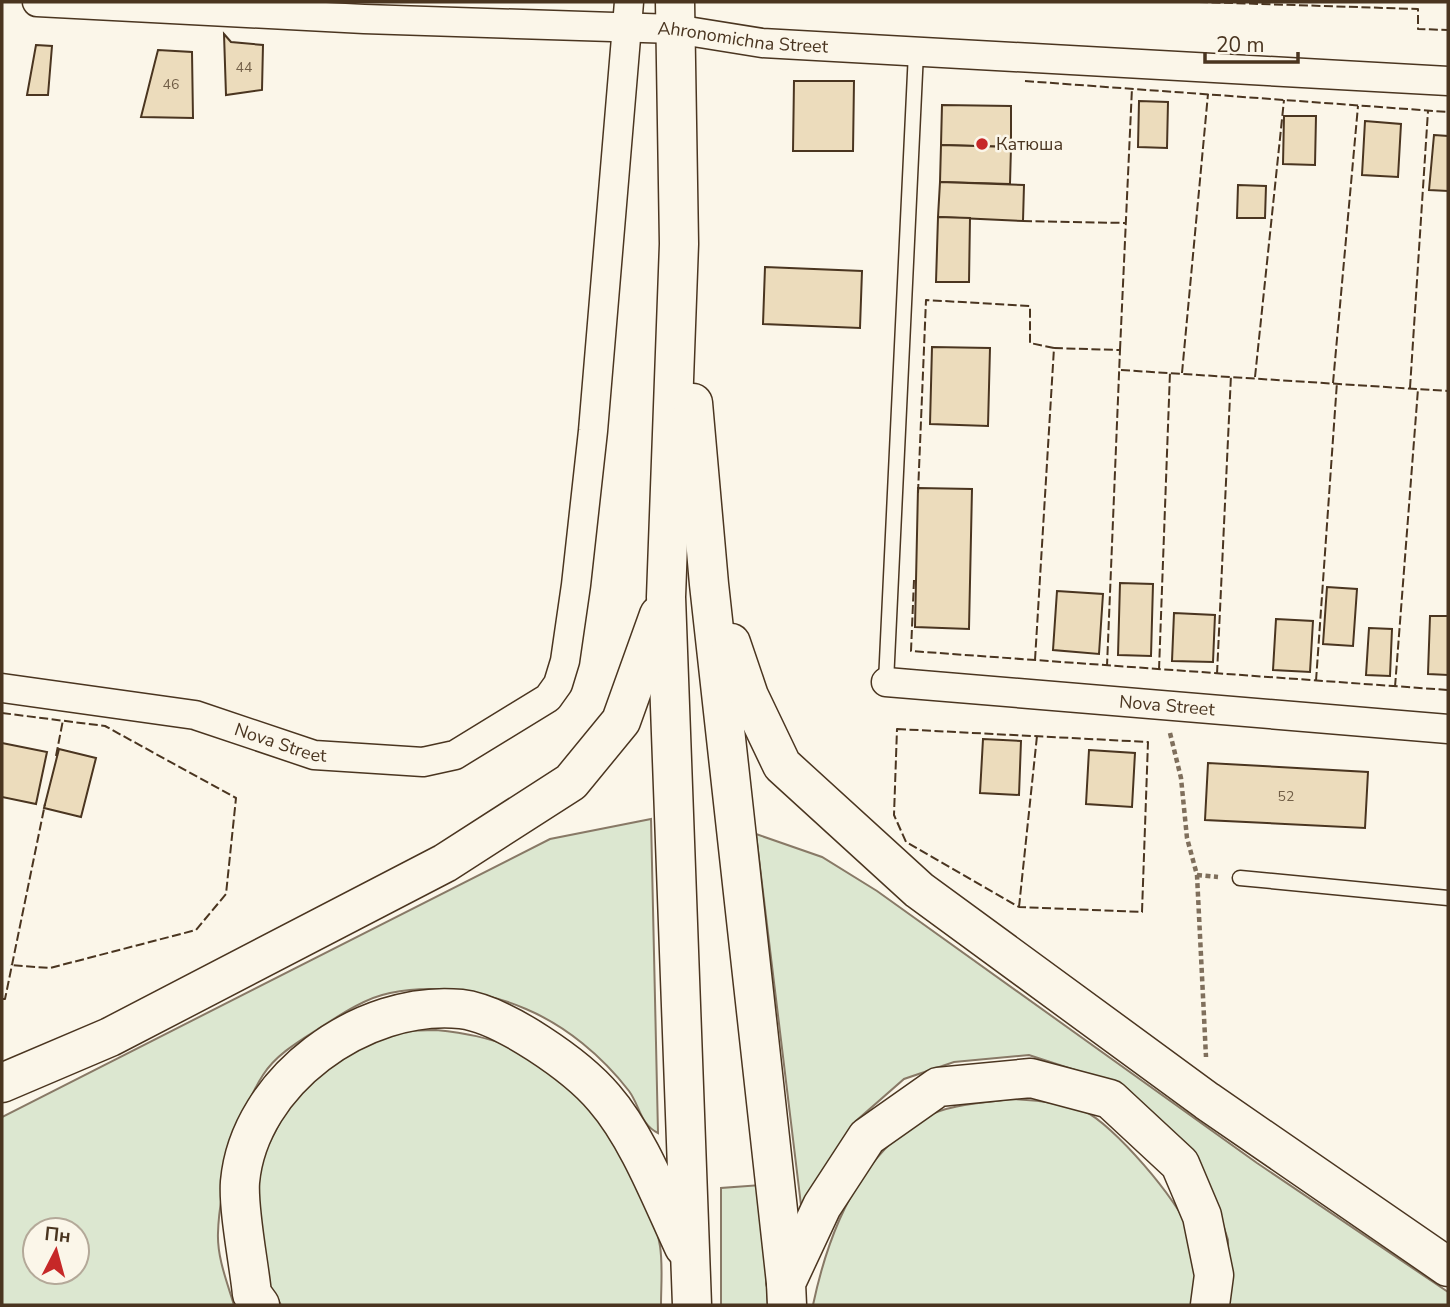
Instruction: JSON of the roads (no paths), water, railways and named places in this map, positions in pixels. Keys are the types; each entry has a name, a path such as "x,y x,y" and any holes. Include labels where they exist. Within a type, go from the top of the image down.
{"main road":[{"path":"675,15 679,244 666,597 692,1305"},
{"path":"679,244 709,584 787,1294"},
{"path":"709,584 749,696 782,765 919,891 1207,1101 1448,1267"},
{"path":"2,1083 110,1037 445,863 570,782 621,721 666,597"},
{"path":"260,1305 252,1294 240,1183 254,1134 281,1088 315,1053 363,1025 410,1011 462,1009 505,1022 541,1045 604,1097 643,1159 692,1264"},
{"path":"787,1294 822,1206 867,1137 938,1087 1031,1078 1110,1100 1180,1164 1202,1216 1214,1275 1210,1305"}],"street":[{"name":"Ahronomichna Street","path":"37,2 364,19 675,15 762,43 1448,81"},
{"name":"Nova Street","path":"2,688 195,715 314,755 423,762 455,755 548,698 558,684 565,661 576,585 629,14"},
{"name":"Nova Street","path":"886,682 1448,729"}],"lane":[{"path":"886,682 916,52"},
{"path":"1240,878 1448,898"}],"place":[{"name":"Катюша","path":"982,144"}]}
